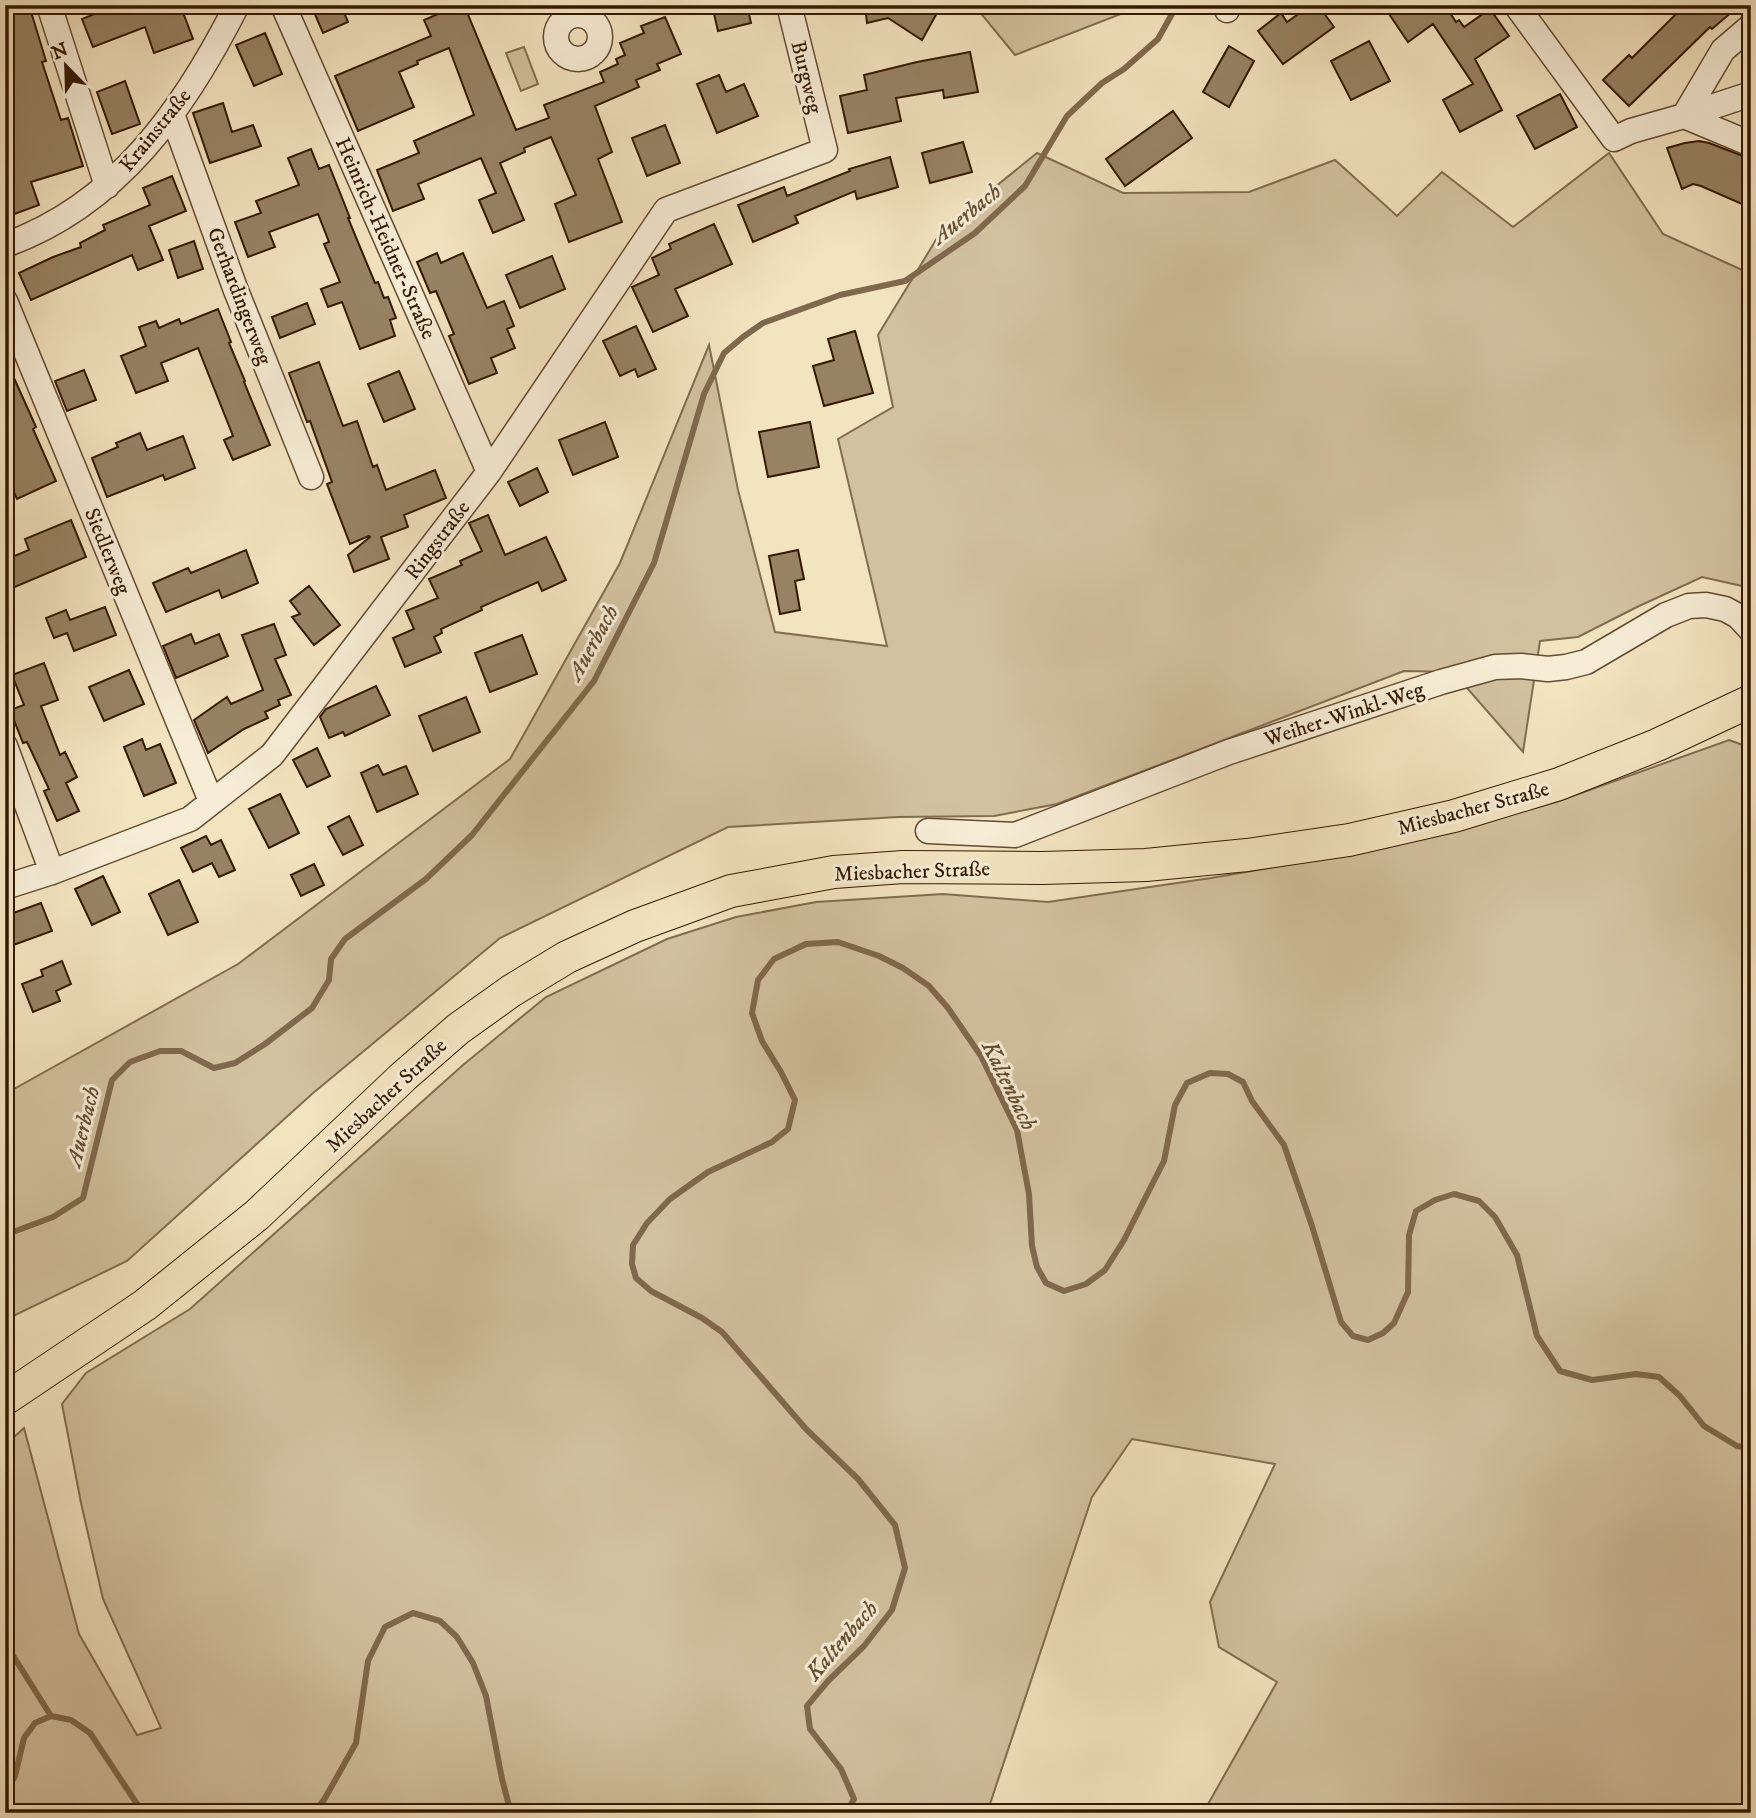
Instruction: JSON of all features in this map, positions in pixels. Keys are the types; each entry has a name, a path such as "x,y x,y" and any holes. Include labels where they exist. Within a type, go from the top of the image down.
{"main road":[{"name":"Miesbacher Straße","path":"5,1399 145,1305 257,1215 404,1076 458,1029 511,991 567,957 659,916 731,891 834,872 903,867 1042,868 1146,864 1247,855 1349,840 1454,816 1559,784 1657,745 1751,701"}],"street":[{"path":"49,5 107,186"},
{"name":"Krainstraße","path":"5,245 49,226 79,208 142,153 173,114 215,50 237,5"},
{"name":"Heinrich-Heidner-Straße","path":"282,5 489,472"},
{"name":"Burgweg","path":"789,5 825,150"},
{"path":"1516,5 1614,139 1631,131 1751,94"},
{"path":"1684,116 1723,50 1751,26"},
{"name":"Gerhardingerweg","path":"173,114 235,288 311,477"},
{"path":"1684,116 1751,144"},
{"name":"Ringstraße","path":"5,887 52,872 190,819 272,755 489,472 666,210 825,150"},
{"name":"Siedlerweg","path":"5,301 211,801"},
{"name":"Weiher-Winkl-Weg","path":"928,831 1015,835 1229,752 1441,682 1495,667 1548,669 1586,662 1666,615 1689,606 1706,605 1725,610 1738,616 1751,630"},
{"path":"5,746 52,872"}],"shaded area":[{"path":"974,5 1131,5 1126,12 1015,55"},
{"path":"524,47 538,84 521,91 506,53"},
{"path":"1037,153 1123,193 1249,192 1335,160 1397,216 1442,172 1513,227 1609,153 1663,234 1751,274 1751,588 1702,577 1578,637 1540,641 1523,752 1453,672 1404,671 1057,804 994,816 898,817 728,827 500,938 312,1094 127,1261 5,1320 5,1094 238,964 510,759 620,563 709,345 738,490 775,632 887,646 838,439 893,407 878,335 942,230"},
{"path":"1729,740 1751,748 1751,1813 1203,1813 1277,1682 1219,1647 1210,1602 1275,1464 1132,1439 1092,1497 987,1813 5,1813 5,1445 24,1428 79,1634 137,1735 161,1728 103,1599 62,1404 86,1373 190,1309 463,1065 546,997 667,939 736,917 816,902 943,894 1048,902 1385,848 1556,802"}],"building":[{"path":"5,5 29,5 46,61 42,62 61,120 68,118 83,166 31,182 39,205 9,216 5,206 5,42 12,41 5,20"},
{"path":"117,5 160,5 163,13 181,7 193,39 154,53 145,27 93,47 82,19"},
{"path":"311,5 341,5 348,22 323,33"},
{"path":"464,5 516,130 549,118 544,105 604,82 600,72 618,64 616,59 625,55 620,43 644,33 641,26 665,17 681,54 657,64 660,70 636,80 639,87 595,106 612,152 598,159 622,222 569,242 555,204 576,195 551,137 524,148 525,152 500,163 524,220 493,233 479,200 496,193 481,158 418,184 424,199 393,211 377,170 419,153 414,141 474,115 449,48 417,61 418,64 399,72 414,107 358,131 335,76 431,36 424,20"},
{"path":"712,5 747,5 751,23 718,31"},
{"path":"865,5 928,5 938,11 922,40 888,18 867,23"},
{"path":"1311,5 1318,5 1334,27 1283,64 1258,31 1281,13 1287,22"},
{"path":"1383,5 1445,5 1456,22 1459,20 1464,27 1490,9 1509,36 1475,59 1502,110 1460,132 1443,100 1473,84 1433,24 1408,42"},
{"path":"1685,5 1740,5 1712,29 1710,27 1629,106 1603,80 1629,55 1632,58"},
{"path":"265,33 282,74 254,86 236,45"},
{"path":"1369,41 1390,81 1351,100 1331,61"},
{"path":"1229,46 1254,61 1229,107 1203,92"},
{"path":"970,52 978,92 944,98 943,90 896,98 901,121 848,133 840,96 867,90 864,75"},
{"path":"719,75 726,92 744,84 758,116 717,133 697,84"},
{"path":"125,81 140,124 112,134 97,92"},
{"path":"1560,94 1577,127 1535,149 1517,116"},
{"path":"223,103 232,132 253,125 261,146 210,163 193,113"},
{"path":"1173,111 1192,138 1125,186 1106,159"},
{"path":"665,125 680,163 647,176 632,138"},
{"path":"1699,141 1751,159 1751,208 1701,186 1693,184 1682,189 1667,148"},
{"path":"963,142 972,172 930,183 922,153"},
{"path":"311,149 319,169 329,165 375,283 378,282 384,298 388,297 396,318 390,320 395,336 360,349 342,302 328,307 321,289 340,282 324,244 329,242 318,214 269,232 275,247 248,257 235,222 261,213 256,201 299,185 288,158"},
{"path":"890,157 898,187 857,199 855,191 795,216 798,223 753,242 738,205 784,187 787,196 850,171 849,169"},
{"path":"172,176 186,211 149,226 163,260 138,270 132,255 31,300 19,273 81,247 80,243 105,230 103,225 150,205 143,188"},
{"path":"714,224 732,264 675,289 688,316 653,332 632,287 659,275 652,258 671,249 669,244"},
{"path":"194,241 203,269 178,278 169,250"},
{"path":"437,253 441,263 463,253 487,308 504,301 514,326 507,329 515,348 491,358 497,373 469,384 449,336 454,334 436,291 430,293 417,262"},
{"path":"552,256 565,289 520,308 506,275"},
{"path":"307,303 315,324 280,338 272,317"},
{"path":"218,309 270,445 233,460 224,440 233,436 198,348 161,363 168,381 136,393 121,356 146,346 139,327 156,321 159,328 179,319 181,324"},
{"path":"636,326 656,369 638,377 635,369 620,376 603,341"},
{"path":"855,331 873,393 824,406 813,366 834,360 828,339"},
{"path":"5,358 36,427 33,429 56,481 17,499 5,472"},
{"path":"319,362 343,426 357,421 373,467 377,465 386,490 435,470 446,498 404,515 408,527 381,537 389,559 354,572 348,555 370,537 350,544 327,484 332,482 289,373"},
{"path":"84,370 96,400 67,411 55,381"},
{"path":"399,371 415,409 384,422 368,384"},
{"path":"605,422 618,457 573,475 559,440"},
{"path":"810,422 819,467 768,477 759,432"},
{"path":"140,433 147,450 183,436 195,468 165,480 163,475 107,497 92,458 118,447 116,443"},
{"path":"537,468 548,492 520,506 508,482"},
{"path":"488,515 505,555 546,537 566,580 542,591 538,582 481,607 482,610 441,629 442,633 434,637 441,652 405,667 393,638 414,629 406,611 438,598 429,579 462,565 460,561 482,551 469,523"},
{"path":"71,520 86,557 5,591 5,560 29,550 25,539"},
{"path":"246,550 258,583 222,598 219,590 166,612 153,583 188,568 191,573"},
{"path":"798,550 804,579 795,581 800,610 780,614 769,556"},
{"path":"309,586 340,625 314,645 292,617 300,614 290,601"},
{"path":"105,607 116,635 74,651 67,633 54,638 46,618 66,610 70,620"},
{"path":"274,624 286,655 275,659 291,695 278,700 280,705 265,712 268,718 244,729 208,753 194,720 227,697 231,704 263,690 242,635"},
{"path":"191,634 195,644 219,634 228,656 176,678 163,646"},
{"path":"522,635 537,674 490,692 475,653"},
{"path":"44,663 58,700 41,706 60,755 65,752 77,777 66,783 79,811 57,821 44,791 49,789 27,742 23,743 10,710 24,705 12,675"},
{"path":"129,670 144,704 104,721 89,687"},
{"path":"376,686 390,715 345,736 343,732 329,738 320,717 326,709"},
{"path":"466,697 480,732 433,751 419,716"},
{"path":"142,739 146,750 160,744 176,783 144,796 124,747"},
{"path":"317,748 330,776 307,787 293,760"},
{"path":"378,765 383,775 406,766 418,794 377,812 361,773"},
{"path":"280,794 299,833 269,848 249,809"},
{"path":"349,816 363,845 343,855 328,827"},
{"path":"206,836 211,845 221,840 235,870 219,877 212,863 193,872 181,848"},
{"path":"314,864 324,885 301,896 291,875"},
{"path":"103,876 120,912 92,925 75,889"},
{"path":"179,880 198,922 168,935 149,894"},
{"path":"41,903 52,931 5,948 5,916"},
{"path":"62,961 71,984 56,991 60,1001 33,1012 22,984 43,976 41,970"}],"waterway":[{"name":"Auerbach","path":"5,1235 53,1217 83,1198 112,1080 130,1062 160,1051 181,1051 214,1068 235,1063 265,1044 312,1008 329,980 331,959 345,939 426,879 472,835 594,681 654,563 704,394 724,353 763,323 840,295 905,281 975,233 1025,186 1067,116 1102,83 1124,69 1158,39 1177,5"},
{"name":"Kaltenbach","path":"846,1813 854,1799 841,1769 810,1729 807,1706 864,1646 892,1610 905,1568 895,1525 858,1479 806,1429 722,1332 702,1318 651,1291 636,1278 632,1264 633,1245 647,1223 670,1199 708,1172 772,1142 788,1129 795,1100 762,1041 752,1013 758,980 774,959 806,944 838,942 879,956 929,986 948,1008 981,1056 1017,1130 1029,1194 1032,1246 1037,1267 1046,1283 1064,1291 1086,1284 1105,1270 1124,1240 1164,1161 1175,1105 1187,1083 1210,1073 1228,1074 1243,1082 1252,1101 1284,1145 1341,1322 1353,1336 1368,1340 1383,1333 1394,1323 1408,1292 1409,1235 1416,1211 1435,1200 1454,1194 1479,1201 1495,1217 1517,1255 1537,1336 1560,1371 1592,1380 1636,1374 1659,1377 1680,1396 1704,1426 1737,1446 1751,1448"},
{"name":"Kaltenbach","path":"313,1813 324,1800 356,1743 368,1661 385,1627 413,1613 440,1621 457,1637 473,1663 486,1696 511,1813"},
{"name":"Auerbach","path":"5,1620 12,1654 51,1716"},
{"name":"Kaltenbach","path":"5,1793 15,1776 24,1738 35,1723 51,1716 71,1720 90,1733 143,1813"}]}
